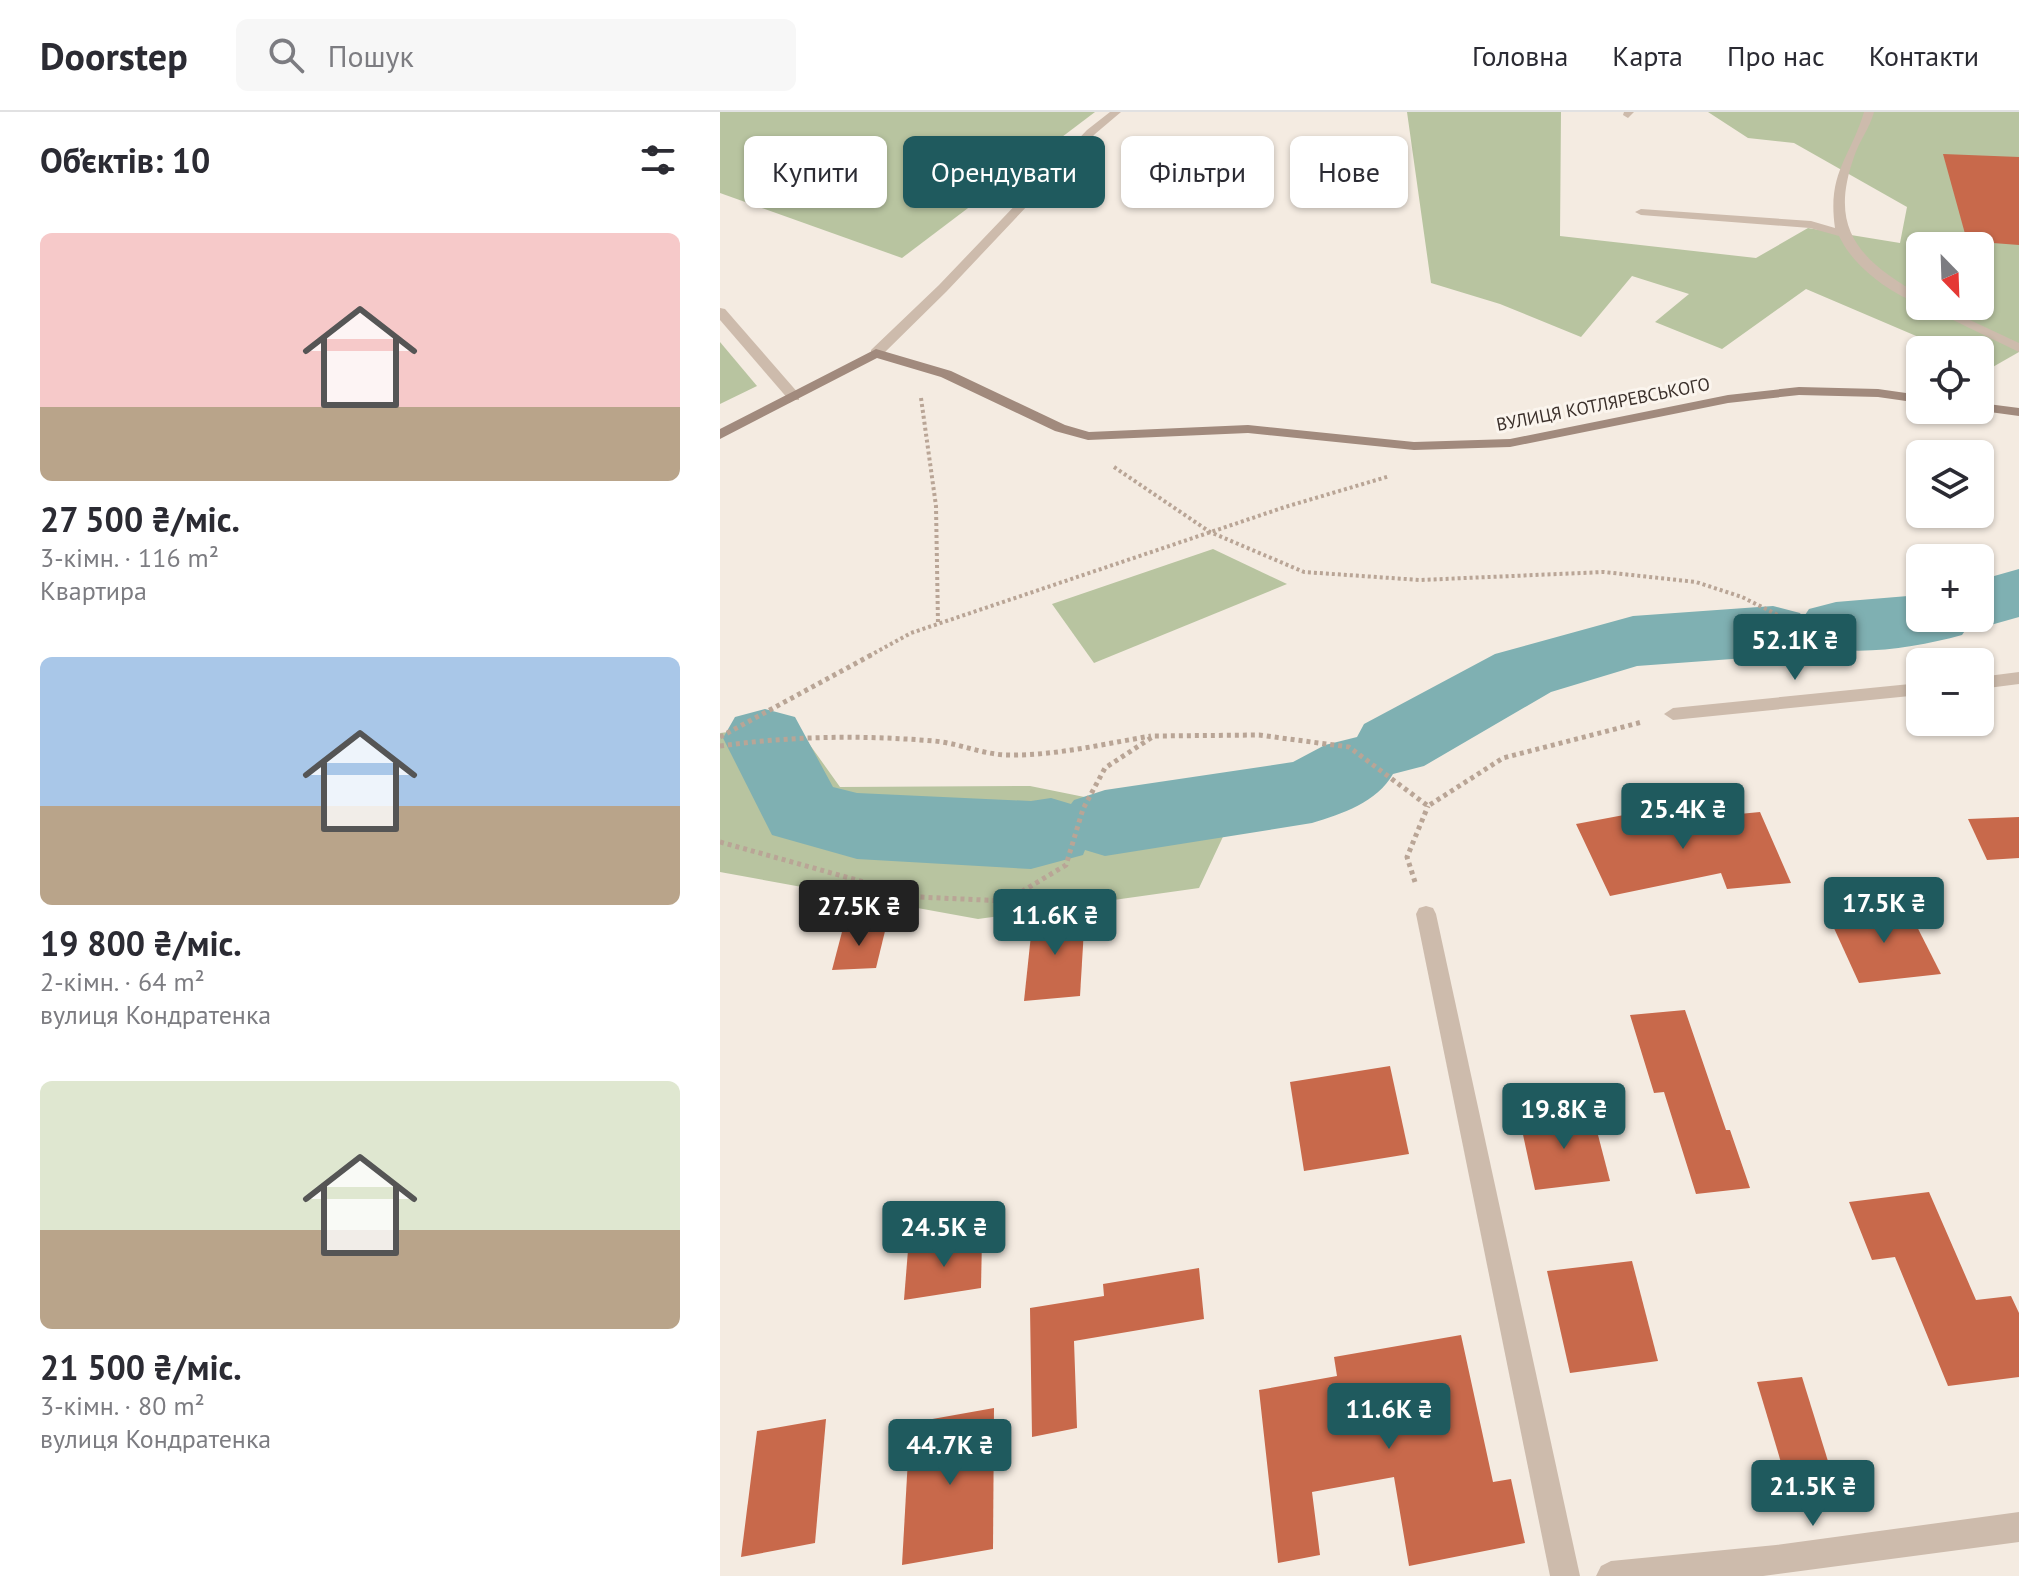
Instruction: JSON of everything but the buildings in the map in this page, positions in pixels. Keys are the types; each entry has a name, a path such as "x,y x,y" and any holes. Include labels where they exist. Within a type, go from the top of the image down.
{"street":[{"path":"720,435 876,353 943,288 1091,132 1116,112"},
{"path":"1869,112 1848,158 1838,206 1840,233 1858,259 1906,291"},
{"path":"1641,212 1811,225 1840,233"},
{"path":"720,312 794,397"},
{"path":"1960,320 2019,348"},
{"name":"ВУЛИЦЯ КОТЛЯРЕВСЬКОГО","path":"876,353 946,374 1060,428 1088,436 1248,429 1414,446 1510,443 1728,399 1799,391 1878,393 1906,397"},
{"path":"1994,409 2019,412"},
{"path":"1994,681 2019,678"},
{"path":"1673,714 1906,691"},
{"path":"1426,914 1565,1576"},
{"path":"1611,1576 1776,1560 2019,1527"}],"path":[{"path":"916,365 936,506 938,624"},
{"path":"1060,428 1210,532 1304,572 1420,580 1604,572 1696,582 1742,597 1776,614 1805,658 1810,702"},
{"path":"720,737 911,633 1323,494 1395,475"},
{"path":"1426,914 1407,857 1428,806 1503,758 1673,714"},
{"path":"720,746 765,738 938,741 981,754 1008,756 1058,752 1154,736 1259,735 1349,747 1428,806"},
{"path":"720,842 918,897 1006,901 1066,865 1083,809 1105,768 1154,736"}],"green space":[{"path":"720,112 1095,112 1063,136 903,136 903,208 968,208 902,258 762,208 887,208 887,136 744,136 744,202 720,193"},
{"path":"1407,112 1561,112 1560,236 1756,258 1808,228 1900,243 1907,207 1794,143 1748,138 1708,112 2019,112 2019,352 1994,366 1994,336 1916,336 1806,289 1722,349 1655,322 1689,294 1632,276 1581,337 1500,304 1431,283"},
{"path":"720,342 757,386 720,404"},
{"path":"1213,549 1287,584 1094,663 1052,604"},
{"path":"795,724 840,787 1030,786 1228,826 1199,888 978,919 720,872 720,733"}],"waterway":[{"path":"1994,600 2019,593"},
{"path":"1836,627 1906,621"},
{"path":"1394,745 1523,673 1633,641 1773,631"},
{"path":"765,738 803,812 857,826 1031,835 1051,831"},
{"path":"1105,823 1312,791 1355,767"}]}
